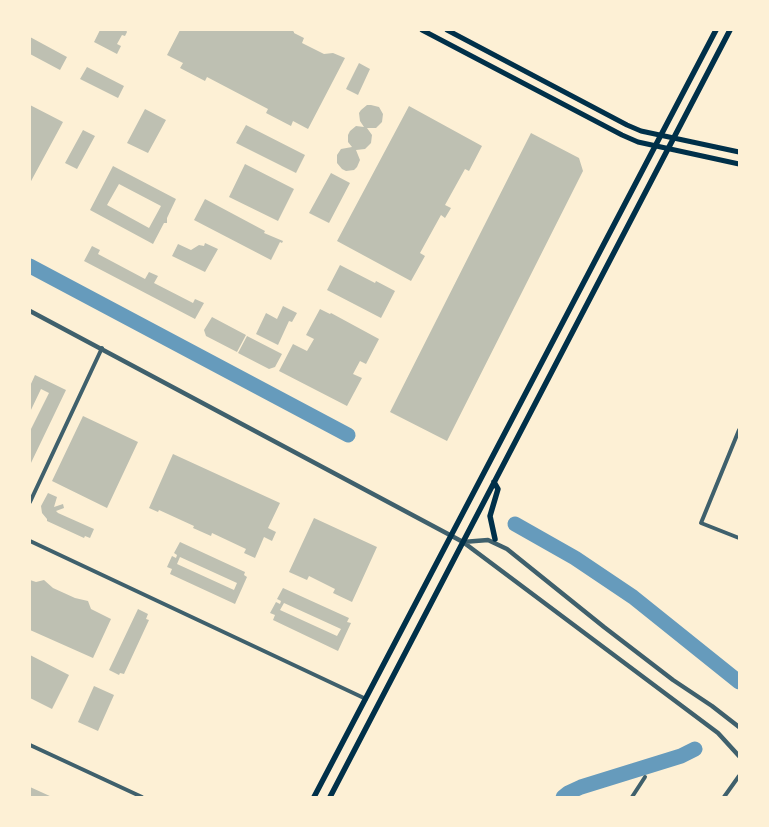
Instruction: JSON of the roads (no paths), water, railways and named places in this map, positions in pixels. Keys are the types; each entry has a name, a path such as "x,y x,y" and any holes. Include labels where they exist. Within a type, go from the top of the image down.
{"main road":[{"path":"422,30 638,142 739,164"},
{"path":"447,30 641,131 739,152"},
{"path":"314,797 716,30"},
{"path":"330,797 730,30"},
{"path":"494,482 498,489 490,516 495,539"}],"street":[{"path":"30,311 464,542 718,733 739,756"},
{"path":"30,502 102,348"},
{"path":"739,430 738,438 701,523 739,538"},
{"path":"464,542 488,540 507,549 673,680 739,727"},
{"path":"30,541 366,699"},
{"path":"30,745 142,797"},
{"path":"724,797 739,776"},
{"path":"632,797 645,777"}],"waterway":[{"path":"30,266 348,435"},
{"path":"515,524 575,558 633,597 739,682"},
{"path":"563,797 581,787 681,756 695,749"}]}
